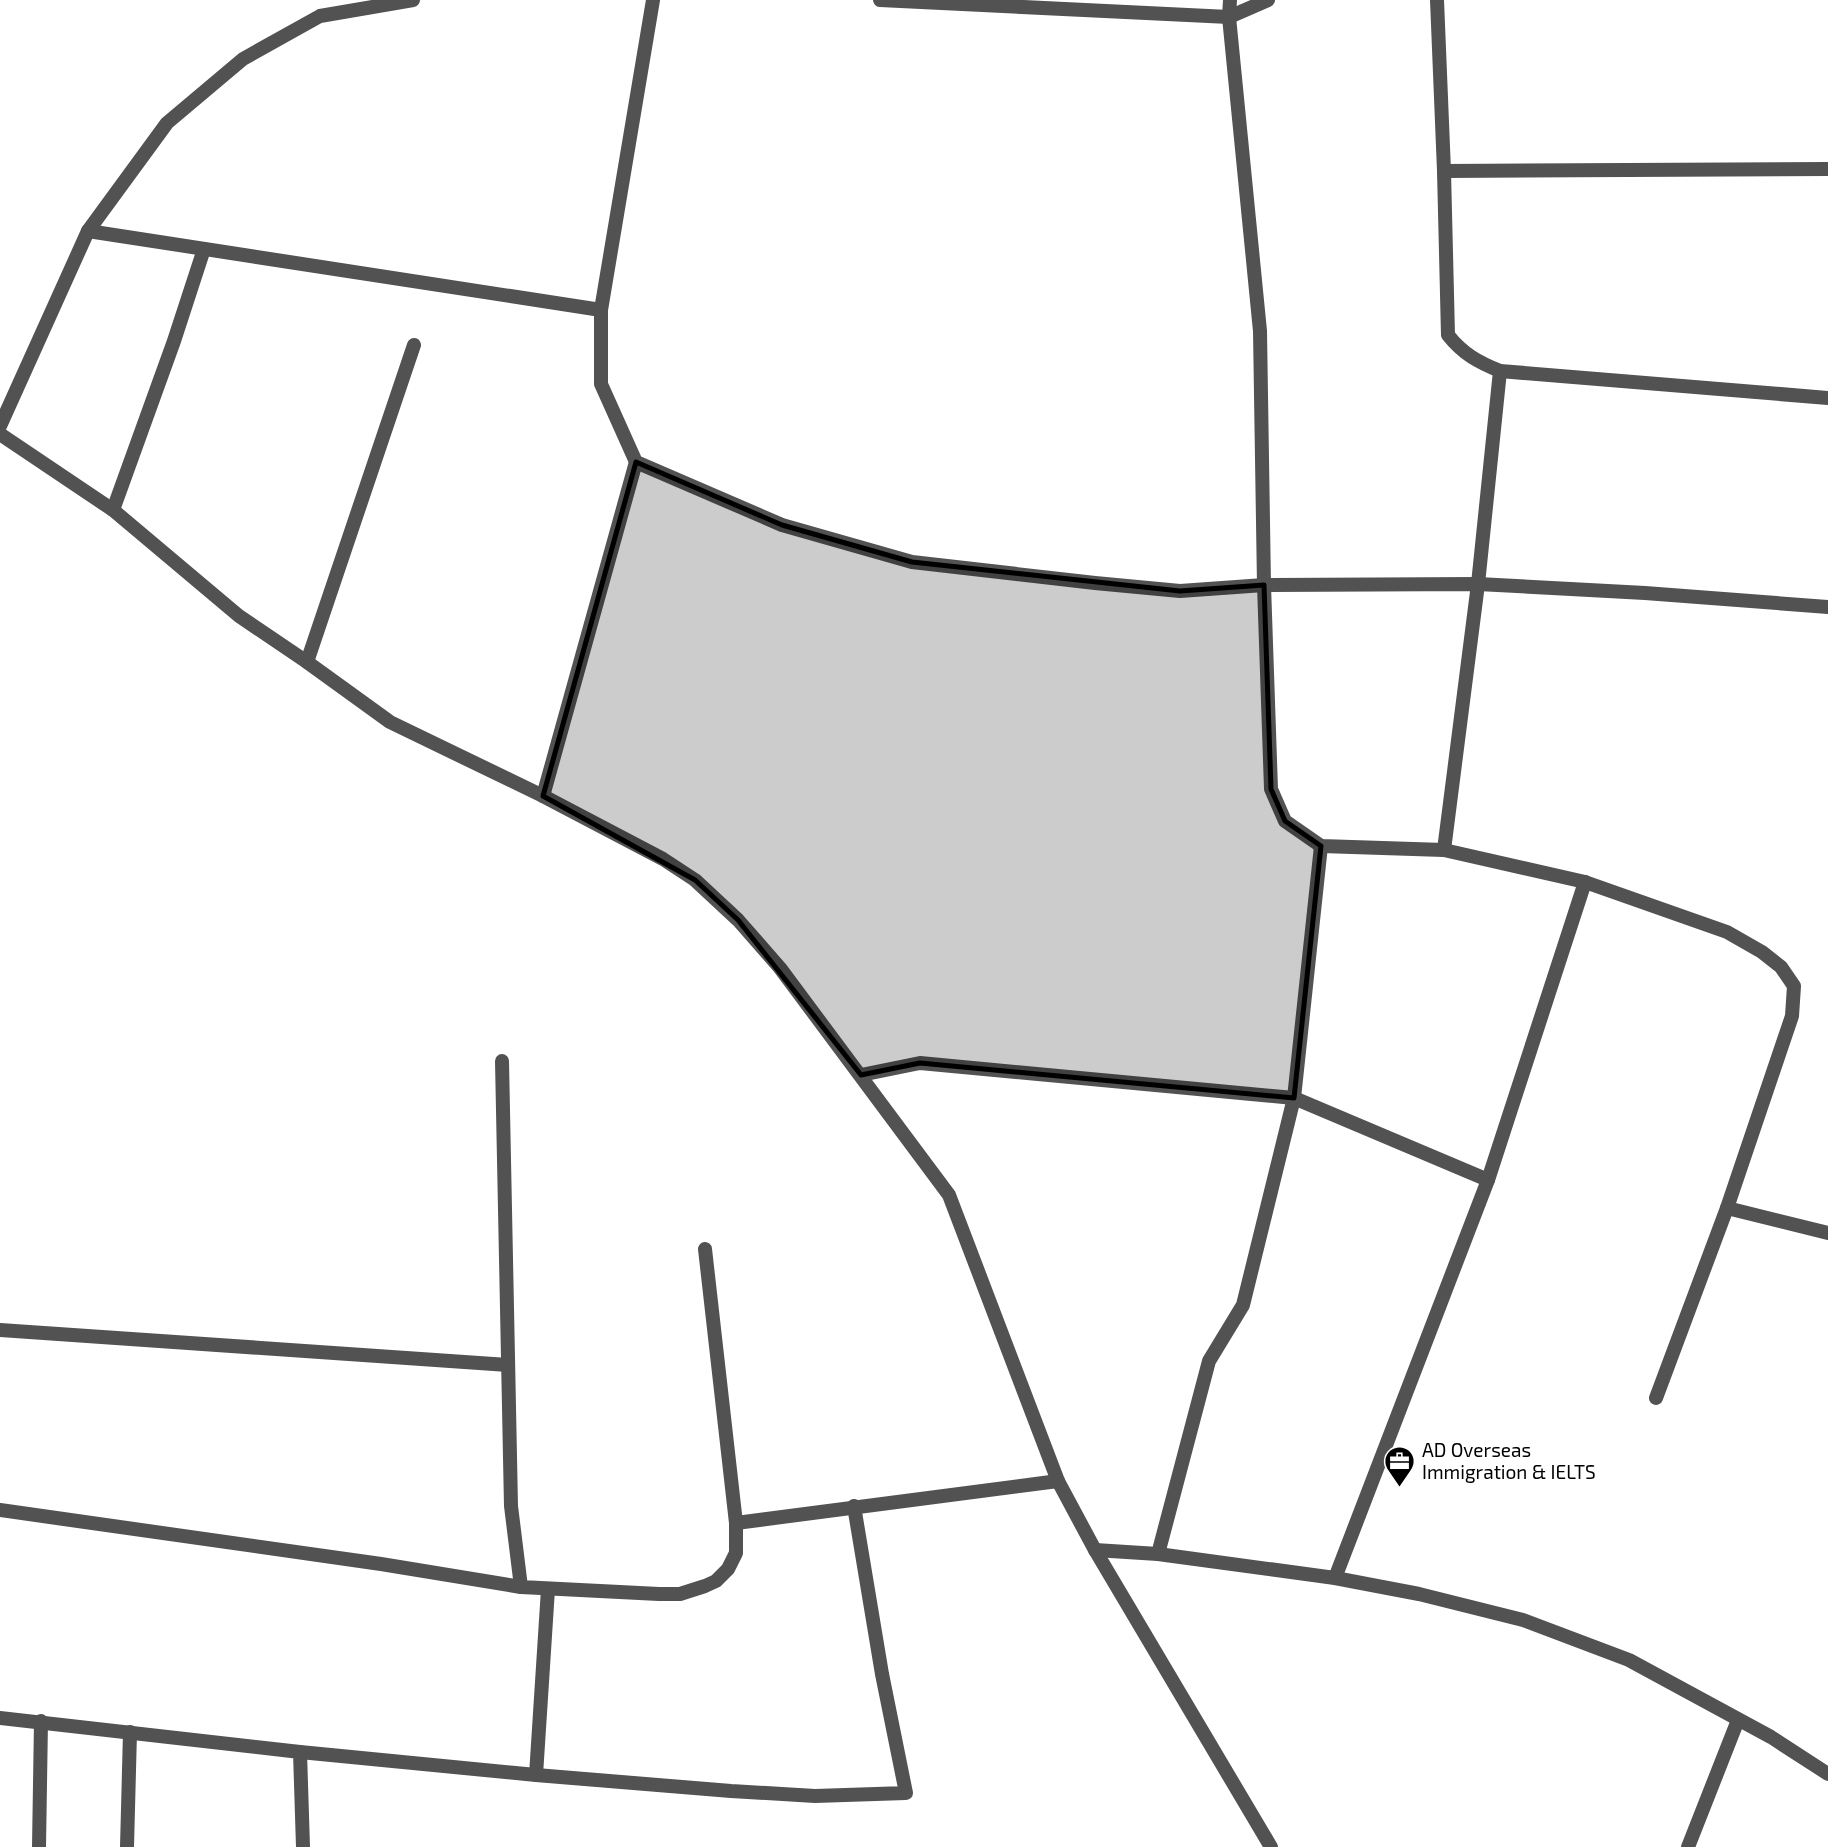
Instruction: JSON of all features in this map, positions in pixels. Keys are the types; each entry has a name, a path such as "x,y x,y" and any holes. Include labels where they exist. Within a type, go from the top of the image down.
{"street":[{"path":"0,426 88,231 167,123 243,59 320,16 413,0"},
{"path":"543,796 636,462 601,384 601,310 653,0"},
{"path":"880,0 1229,17 1268,0"},
{"path":"1230,0 1229,17 1260,331 1271,789 1285,821 1321,846 1444,850 1585,882 1727,932 1762,951 1781,967 1794,986 1792,1016 1727,1208 1656,1398"},
{"path":"1437,0 1448,335 1470,358 1500,371 1828,398"},
{"path":"1444,171 1828,170"},
{"path":"88,231 601,310"},
{"path":"113,510 170,354 204,249"},
{"path":"307,662 414,345"},
{"path":"1444,850 1478,584 1500,371"},
{"path":"0,434 113,510 239,616 390,722 543,796 663,859 695,880 738,920 780,968 949,1195 1058,1481 1094,1550 1271,1847"},
{"path":"636,462 782,525 912,562 1180,591 1264,585 1478,584 1828,607"},
{"path":"1158,1554 1209,1361 1243,1305 1294,1098 1321,846"},
{"path":"1335,1578 1488,1180 1585,882"},
{"path":"502,1060 511,1506 521,1587"},
{"path":"861,1075 920,1063 1294,1098 1488,1180"},
{"path":"1727,1208 1828,1233"},
{"path":"0,1510 381,1564 521,1587 680,1594 705,1586 716,1581 728,1569 736,1553 736,1523 705,1249"},
{"path":"0,1329 508,1365"},
{"path":"736,1523 1058,1481"},
{"path":"0,1718 300,1752 537,1775 815,1796 906,1793 854,1506"},
{"path":"1094,1550 1158,1554 1335,1578 1419,1594 1523,1620 1629,1660 1771,1737 1828,1774"},
{"path":"537,1775 548,1589"},
{"path":"1688,1847 1738,1720"},
{"path":"39,1847 41,1721"},
{"path":"127,1847 130,1732"},
{"path":"300,1752 303,1847"}],"highlighted area":[{"path":"636,462 782,525 912,562 1180,591 1264,585 1271,789 1285,821 1321,846 1294,1098 920,1063 861,1075 738,920 695,880 543,796"}],"place":[{"name":"AD Overseas Immigration & IELTS","path":"1399,1488"}]}
